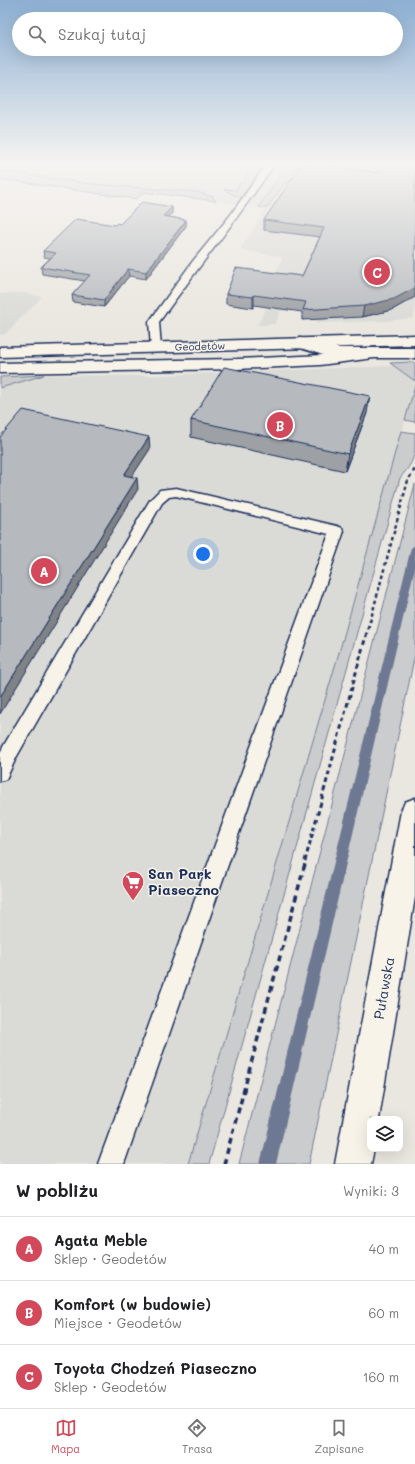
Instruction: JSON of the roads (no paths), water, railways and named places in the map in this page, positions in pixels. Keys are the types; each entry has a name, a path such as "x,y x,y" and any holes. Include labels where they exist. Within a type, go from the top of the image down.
{"street":[{"name":"Geodetów","path":"300,343 305,338 316,334 415,328"},
{"name":"Geodetów","path":"0,352 415,340"},
{"path":"300,343 328,351 370,354 415,353"},
{"name":"Geodetów","path":"0,366 50,360 100,350"},
{"path":"0,366 164,366 302,362 370,354"},
{"name":"Puławska","path":"353,1164 415,811"}],"lane":[{"path":"156,348 154,322 196,263 232,219"},
{"path":"0,773 10,751 157,500 165,493 176,492 337,530 111,1164"}],"waterway":[{"path":"268,1164 415,548"}],"place":[{"name":"Toyota Chodzeń Piaseczno","path":"377,272"},
{"name":"Komfort (w budowie)","path":"280,425"},
{"name":"Agata Meble","path":"44,571"},
{"name":"San Park Piaseczno","path":"133,902"}]}
